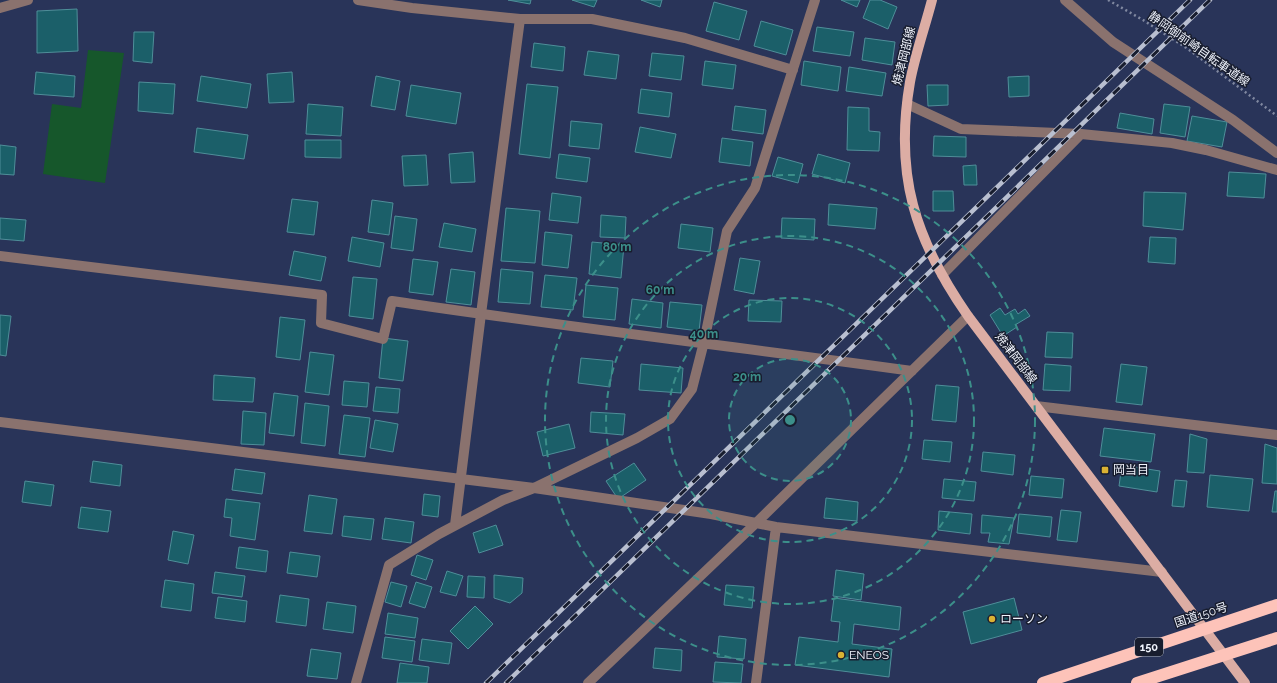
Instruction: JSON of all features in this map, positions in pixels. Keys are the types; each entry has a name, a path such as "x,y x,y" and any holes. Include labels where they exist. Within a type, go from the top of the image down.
{"highway":[{"name":"国道150号","path":"1043,683 1204,628 1277,605"},
{"name":"150","path":"1137,683 1277,638"}],"main road":[{"name":"焼津岡部線","path":"932,0 910,81 904,142 910,198 921,233 952,293 968,316 1245,683"}],"street":[{"path":"0,8 28,0"},
{"path":"358,0 412,8 520,19 592,19 685,38 793,70"},
{"path":"356,683 389,565 439,534 503,500 534,488 637,438 670,419 692,388 704,342 727,231 755,188 815,0"},
{"path":"1065,0 1113,42 1233,120 1277,153"},
{"path":"455,525 520,19"},
{"path":"907,104 961,129 1081,134 1172,143 1206,150 1277,170"},
{"path":"942,275 1081,134"},
{"path":"0,256 322,295 321,323 383,339 392,301 912,371"},
{"path":"588,683 756,524 968,316"},
{"path":"1036,406 1277,436"},
{"path":"0,422 534,488 711,514 776,527 1162,572"},
{"path":"756,683 776,527"}],"path":[{"name":"静岡御前崎自転車道線","path":"1108,0 1143,20 1188,49 1277,116"}],"green space":[{"path":"88,50 124,53 105,183 43,174 52,104 81,108"}],"building":[{"path":"508,0 531,0 530,4"},
{"path":"572,0 597,0 594,7"},
{"path":"641,0 662,0 660,7"},
{"path":"841,0 860,0 857,7"},
{"path":"870,0 880,0 897,7 888,29 863,18"},
{"path":"714,2 747,11 739,40 706,31"},
{"path":"77,9 78,51 37,53 37,11"},
{"path":"761,21 793,30 786,55 754,46"},
{"path":"817,27 854,32 850,56 813,51"},
{"path":"134,32 154,32 152,63 133,61"},
{"path":"865,38 895,42 892,65 862,60"},
{"path":"534,43 565,47 563,71 531,67"},
{"path":"588,51 619,55 616,79 584,75"},
{"path":"652,53 684,56 681,80 649,76"},
{"path":"705,61 736,65 733,89 702,85"},
{"path":"804,61 841,67 838,91 801,85"},
{"path":"849,67 886,73 882,96 846,91"},
{"path":"36,72 75,76 74,97 34,94"},
{"path":"292,72 294,102 269,103 267,74"},
{"path":"201,76 251,84 247,108 197,101"},
{"path":"376,76 400,81 395,110 371,106"},
{"path":"1029,76 1029,96 1009,97 1008,77"},
{"path":"139,82 175,84 173,114 138,111"},
{"path":"527,84 558,87 550,158 519,154"},
{"path":"411,85 461,93 456,124 406,116"},
{"path":"927,85 948,85 948,105 928,106"},
{"path":"641,89 672,93 669,117 638,113"},
{"path":"308,104 343,107 341,136 306,134"},
{"path":"1164,104 1190,107 1185,137 1160,133"},
{"path":"735,106 766,110 763,134 732,130"},
{"path":"848,107 869,108 869,131 880,132 879,151 847,150"},
{"path":"1120,113 1154,119 1152,134 1117,128"},
{"path":"1192,116 1227,122 1222,147 1187,141"},
{"path":"571,121 602,124 599,149 569,146"},
{"path":"640,127 676,134 671,158 635,152"},
{"path":"197,128 248,135 244,159 194,152"},
{"path":"934,136 966,137 966,157 933,156"},
{"path":"722,138 753,142 750,166 719,162"},
{"path":"305,140 341,140 341,158 305,157"},
{"path":"0,145 16,147 14,175 0,174"},
{"path":"473,152 475,182 451,183 449,154"},
{"path":"559,154 590,158 587,182 556,178"},
{"path":"818,154 850,163 845,183 812,174"},
{"path":"426,155 428,185 404,186 402,156"},
{"path":"778,157 803,164 798,183 772,176"},
{"path":"976,165 977,185 964,185 963,166"},
{"path":"1229,172 1266,174 1264,198 1227,196"},
{"path":"933,191 953,191 954,211 933,211"},
{"path":"1144,192 1186,193 1183,230 1143,226"},
{"path":"552,193 581,197 578,223 549,220"},
{"path":"292,199 318,202 314,235 287,232"},
{"path":"372,200 393,203 389,235 368,232"},
{"path":"829,204 877,208 875,229 828,225"},
{"path":"506,208 540,211 535,263 501,261"},
{"path":"601,215 626,217 625,238 600,237"},
{"path":"395,216 417,219 413,251 391,248"},
{"path":"0,218 26,220 24,241 0,239"},
{"path":"782,218 815,219 814,240 781,238"},
{"path":"444,223 476,229 472,252 439,247"},
{"path":"681,224 713,228 710,252 678,248"},
{"path":"545,232 572,235 568,268 542,265"},
{"path":"352,237 384,243 380,267 348,261"},
{"path":"1150,237 1176,238 1175,264 1148,262"},
{"path":"592,242 624,245 621,278 589,274"},
{"path":"294,251 326,257 321,281 289,275"},
{"path":"740,258 760,261 754,294 734,290"},
{"path":"413,259 438,262 433,295 409,292"},
{"path":"451,269 475,272 471,305 446,302"},
{"path":"501,269 533,272 530,304 498,302"},
{"path":"545,275 577,278 573,310 541,307"},
{"path":"353,277 377,279 373,319 349,316"},
{"path":"586,285 618,288 615,320 583,317"},
{"path":"632,299 663,303 661,328 629,324"},
{"path":"749,300 782,301 781,322 748,321"},
{"path":"670,302 702,305 699,331 667,327"},
{"path":"1000,308 1005,315 1015,309 1018,314 1025,309 1030,316 1015,325 1017,327 1003,336 990,315"},
{"path":"0,315 11,316 6,356 0,355"},
{"path":"280,317 305,320 300,360 276,357"},
{"path":"1047,332 1073,333 1072,358 1045,357"},
{"path":"383,338 408,341 403,381 379,378"},
{"path":"310,352 334,355 329,395 305,392"},
{"path":"581,358 613,361 610,387 578,383"},
{"path":"641,364 683,368 681,393 639,390"},
{"path":"1045,364 1071,366 1070,391 1043,390"},
{"path":"1121,364 1147,367 1142,405 1116,402"},
{"path":"214,375 255,378 253,402 213,400"},
{"path":"344,381 369,383 367,407 342,405"},
{"path":"936,385 959,387 956,422 932,420"},
{"path":"376,387 400,389 398,413 373,411"},
{"path":"274,393 298,396 294,436 269,433"},
{"path":"305,403 329,406 325,446 301,443"},
{"path":"243,411 266,413 264,445 241,444"},
{"path":"591,412 625,414 623,435 590,432"},
{"path":"344,415 370,418 365,457 339,454"},
{"path":"375,420 398,424 393,452 370,448"},
{"path":"569,424 575,448 543,456 537,432"},
{"path":"1104,428 1155,434 1151,462 1100,456"},
{"path":"1190,434 1207,439 1204,473 1187,472"},
{"path":"924,440 952,442 950,462 922,459"},
{"path":"1265,444 1277,448 1277,484 1262,483"},
{"path":"983,452 1015,455 1013,475 981,471"},
{"path":"93,461 122,465 120,486 90,482"},
{"path":"634,463 646,480 618,499 606,481"},
{"path":"1122,465 1160,471 1157,492 1119,486"},
{"path":"235,469 265,473 262,494 232,490"},
{"path":"1210,475 1253,479 1249,511 1207,507"},
{"path":"1031,476 1064,479 1062,498 1029,495"},
{"path":"944,479 976,482 974,501 942,498"},
{"path":"1175,480 1187,481 1184,507 1172,506"},
{"path":"25,481 54,485 51,506 22,502"},
{"path":"1275,491 1277,491 1277,512 1272,512"},
{"path":"424,494 440,496 438,517 422,515"},
{"path":"309,495 337,499 332,534 304,531"},
{"path":"826,498 858,502 857,521 824,518"},
{"path":"226,499 260,503 255,540 230,536 232,518 224,517"},
{"path":"81,507 111,511 108,532 78,528"},
{"path":"1061,510 1081,512 1077,542 1057,540"},
{"path":"939,511 972,514 970,534 938,530"},
{"path":"1019,514 1052,517 1050,537 1017,533"},
{"path":"982,515 1014,518 1009,544 988,542 990,533 981,533"},
{"path":"344,516 374,519 371,540 342,536"},
{"path":"385,518 414,522 411,543 382,539"},
{"path":"496,525 503,545 479,553 473,533"},
{"path":"173,531 194,535 188,564 168,560"},
{"path":"239,547 268,551 266,572 236,568"},
{"path":"290,552 320,556 317,577 287,573"},
{"path":"417,555 433,560 426,580 411,575"},
{"path":"836,570 864,574 861,600 833,596"},
{"path":"447,571 463,576 456,596 440,592"},
{"path":"215,572 245,576 242,597 212,593"},
{"path":"494,575 523,578 522,593 510,603 494,598"},
{"path":"468,576 485,577 484,598 467,597"},
{"path":"165,580 194,584 191,611 161,607"},
{"path":"391,582 407,586 401,607 385,602"},
{"path":"416,582 432,587 425,608 409,603"},
{"path":"726,585 754,587 752,608 724,605"},
{"path":"280,595 309,599 306,626 276,622"},
{"path":"218,597 247,601 245,622 215,618"},
{"path":"834,598 901,607 899,630 854,624 852,644 892,649 889,677 795,665 799,637 838,642 840,622 831,621"},
{"path":"1014,598 1022,630 971,644 963,612"},
{"path":"327,602 356,606 353,633 323,629"},
{"path":"475,606 493,624 468,649 450,631"},
{"path":"388,613 418,618 415,638 385,634"},
{"path":"719,636 746,639 744,659 717,657"},
{"path":"385,637 415,641 412,662 382,658"},
{"path":"422,639 452,643 449,664 419,660"},
{"path":"655,648 682,650 681,671 653,668"},
{"path":"311,649 341,653 337,679 307,676"},
{"path":"715,662 743,664 741,683 713,682"},
{"path":"400,663 429,667 427,683 397,683"}],"railway":[{"path":"486,683 1190,0"},
{"path":"506,683 1210,0"}],"place":[{"name":"岡当目","path":"1105,470"},
{"name":"ローソン","path":"992,619"},
{"name":"ENEOS","path":"841,655"}]}
